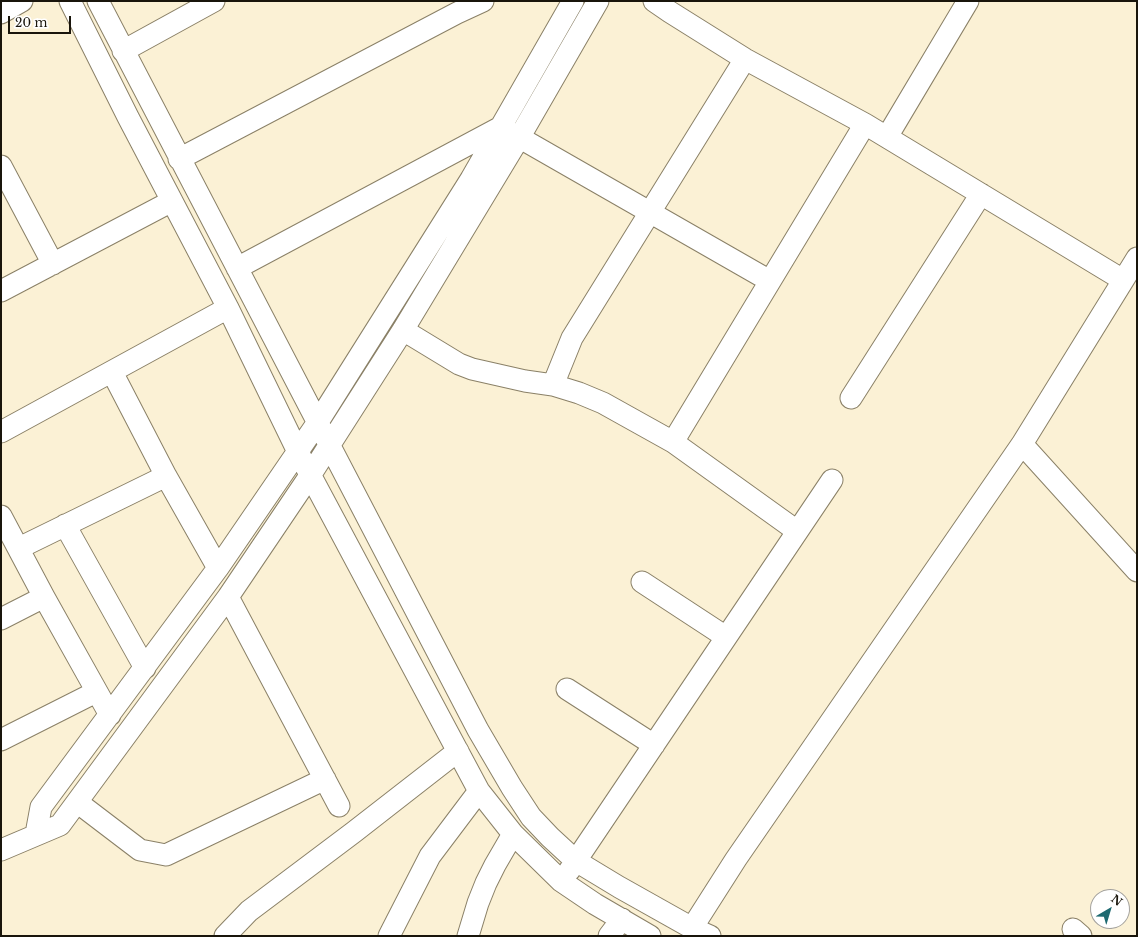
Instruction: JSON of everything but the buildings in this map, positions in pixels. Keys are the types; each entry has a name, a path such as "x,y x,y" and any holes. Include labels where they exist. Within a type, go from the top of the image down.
{"street":[{"path":"1,13 22,1"},
{"path":"70,1 128,117 228,308 298,452 479,791 513,834 561,881 595,904 650,936"},
{"path":"98,1 478,730 512,788 531,817 576,861 619,887 701,932 736,859 1022,444 1137,258"},
{"path":"123,51 214,1"},
{"path":"180,160 457,13 483,1"},
{"path":"1,850 60,824 228,597 311,474 403,330 519,138 598,1"},
{"path":"654,1 745,59 865,124 1123,280"},
{"path":"887,137 968,1"},
{"path":"36,834 41,807 218,568 318,422 472,179 566,3"},
{"path":"553,385 572,338 745,59"},
{"path":"674,442 865,124"},
{"path":"237,268 501,127"},
{"path":"501,127 770,281"},
{"path":"1,166 53,264"},
{"path":"851,398 981,194"},
{"path":"1,291 172,201"},
{"path":"1,432 228,308"},
{"path":"403,330 459,364 472,369 526,381 553,385 579,393 603,403 674,442 798,531"},
{"path":"112,372 166,476 218,568"},
{"path":"1022,444 1137,571"},
{"path":"18,548 166,476"},
{"path":"561,881 576,861 832,480"},
{"path":"1,516 96,692 110,715"},
{"path":"65,525 145,668"},
{"path":"642,582 726,637"},
{"path":"1,619 44,597"},
{"path":"228,597 340,806"},
{"path":"567,689 654,745"},
{"path":"1,740 96,692"},
{"path":"225,936 249,911 458,751"},
{"path":"77,802 140,850 166,855 325,779"},
{"path":"389,936 430,856 479,791"},
{"path":"468,936 486,883 513,834"},
{"path":"609,936 622,919"}]}
